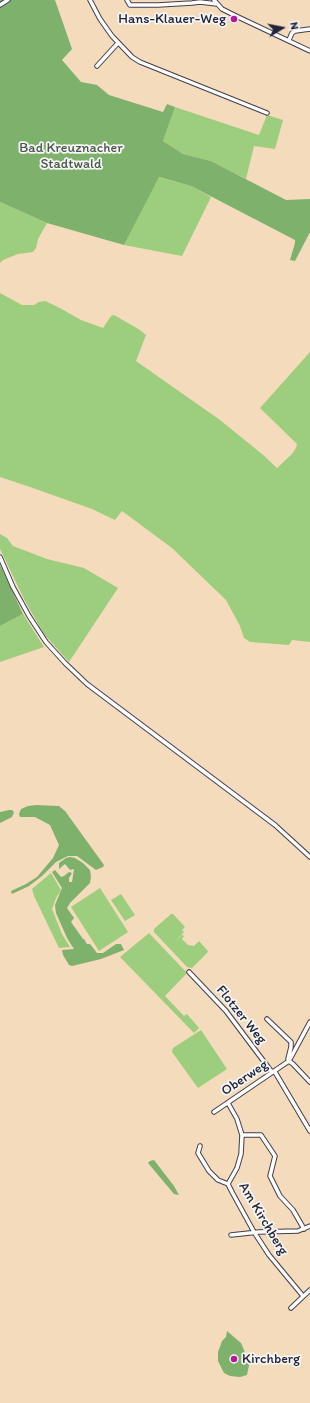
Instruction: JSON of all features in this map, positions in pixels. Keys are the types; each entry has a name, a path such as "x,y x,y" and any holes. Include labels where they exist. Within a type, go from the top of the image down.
{"street":[{"path":"0,5 8,0"},
{"path":"90,0 107,29 132,57 148,66 266,113"},
{"path":"127,0 130,5 192,4 200,2 217,4"},
{"path":"214,0 222,9 310,51"},
{"path":"289,40 292,33 295,31 310,29"},
{"path":"97,66 118,43"},
{"path":"0,557 13,587 29,616 46,642 65,663 87,684 275,825 310,857"},
{"name":"Flotzer Weg","path":"189,972 226,1011 271,1071 275,1072 310,1131"},
{"name":"Oberweg","path":"267,1018 290,1042 291,1047 288,1059 289,1061"},
{"name":"Oberweg","path":"214,1112 275,1072 289,1061 310,1022"},
{"path":"289,1061 310,1082"},
{"name":"Am Kirchberg","path":"228,1103 237,1119 242,1135 241,1154 237,1168 228,1184 254,1232 269,1255 303,1296"},
{"path":"242,1135 261,1135 275,1156 270,1176 280,1196 294,1210 304,1229"},
{"path":"200,1146 198,1153 209,1171 218,1180 228,1184"},
{"path":"231,1235 304,1229 310,1226"},
{"path":"291,1308 310,1291"}],"green space":[{"name":"Bad Kreuznacher Stadtwald","path":"0,0 55,0 72,49 62,60 81,82 97,85 109,95 163,112 167,104 175,107 163,141 183,154 211,161 286,200 310,199 310,232 295,261 290,260 295,240 191,186 159,177 124,245 47,223 0,202"},
{"path":"175,107 259,135 267,115 283,120 275,149 254,146 246,179 211,161 183,154 163,141"},
{"path":"158,177 191,186 211,197 182,256 124,245"},
{"path":"0,202 47,223 33,252 18,254 3,260 0,263"},
{"path":"0,293 22,305 34,305 45,301 81,320 103,328 111,316 114,315 140,330 146,335 136,361 220,420 277,468 292,454 297,444 260,408 310,352 310,642 292,640 289,645 250,642 244,638 240,626 226,600 172,548 122,511 115,520 92,509 0,477"},
{"path":"0,534 7,538 13,546 47,559 84,568 118,588 69,662 44,634 25,601 0,549"},
{"path":"0,565 23,614 0,626"},
{"path":"23,614 44,647 0,662 0,626"},
{"path":"36,805 59,806 65,811 104,865 96,870 77,856 68,856 56,862 29,886 12,894 11,891 37,877 53,858 59,845 50,825 35,817 20,817 19,814 21,809"},
{"path":"9,810 14,812 12,817 0,823 0,812"},
{"path":"70,857 83,863 90,870 91,877 90,883 67,908 74,918 71,922 87,944 90,944 97,953 103,953 116,944 121,944 124,950 101,959 72,966 69,965 63,955 62,950 74,949 67,938 56,913 55,905 62,888 52,872 55,870 61,877 69,872 72,873 69,878 69,882 72,882 74,869 70,870 65,864 59,869 59,863"},
{"path":"51,873 61,890 52,909 62,934 70,947 59,948 32,889"},
{"path":"100,888 128,932 99,951 71,907"},
{"path":"121,894 135,915 125,921 111,900"},
{"path":"171,914 173,914 185,927 182,930 184,932 174,943 182,935 184,936 182,939 188,945 194,946 199,941 208,951 192,968 187,967 154,932 154,929"},
{"path":"149,933 187,973 165,996 184,1016 187,1014 199,1028 194,1033 120,957"},
{"path":"201,1030 227,1069 198,1088 172,1052 173,1048"},
{"path":"154,1160 179,1195 174,1194 148,1163"},
{"path":"227,1331 241,1343 249,1365 247,1375 240,1377 230,1376 224,1373 218,1361 218,1352 222,1341 226,1337"}],"place":[{"name":"Hans-Klauer-Weg","path":"234,19"},
{"name":"Kirchberg","path":"234,1359"}]}
